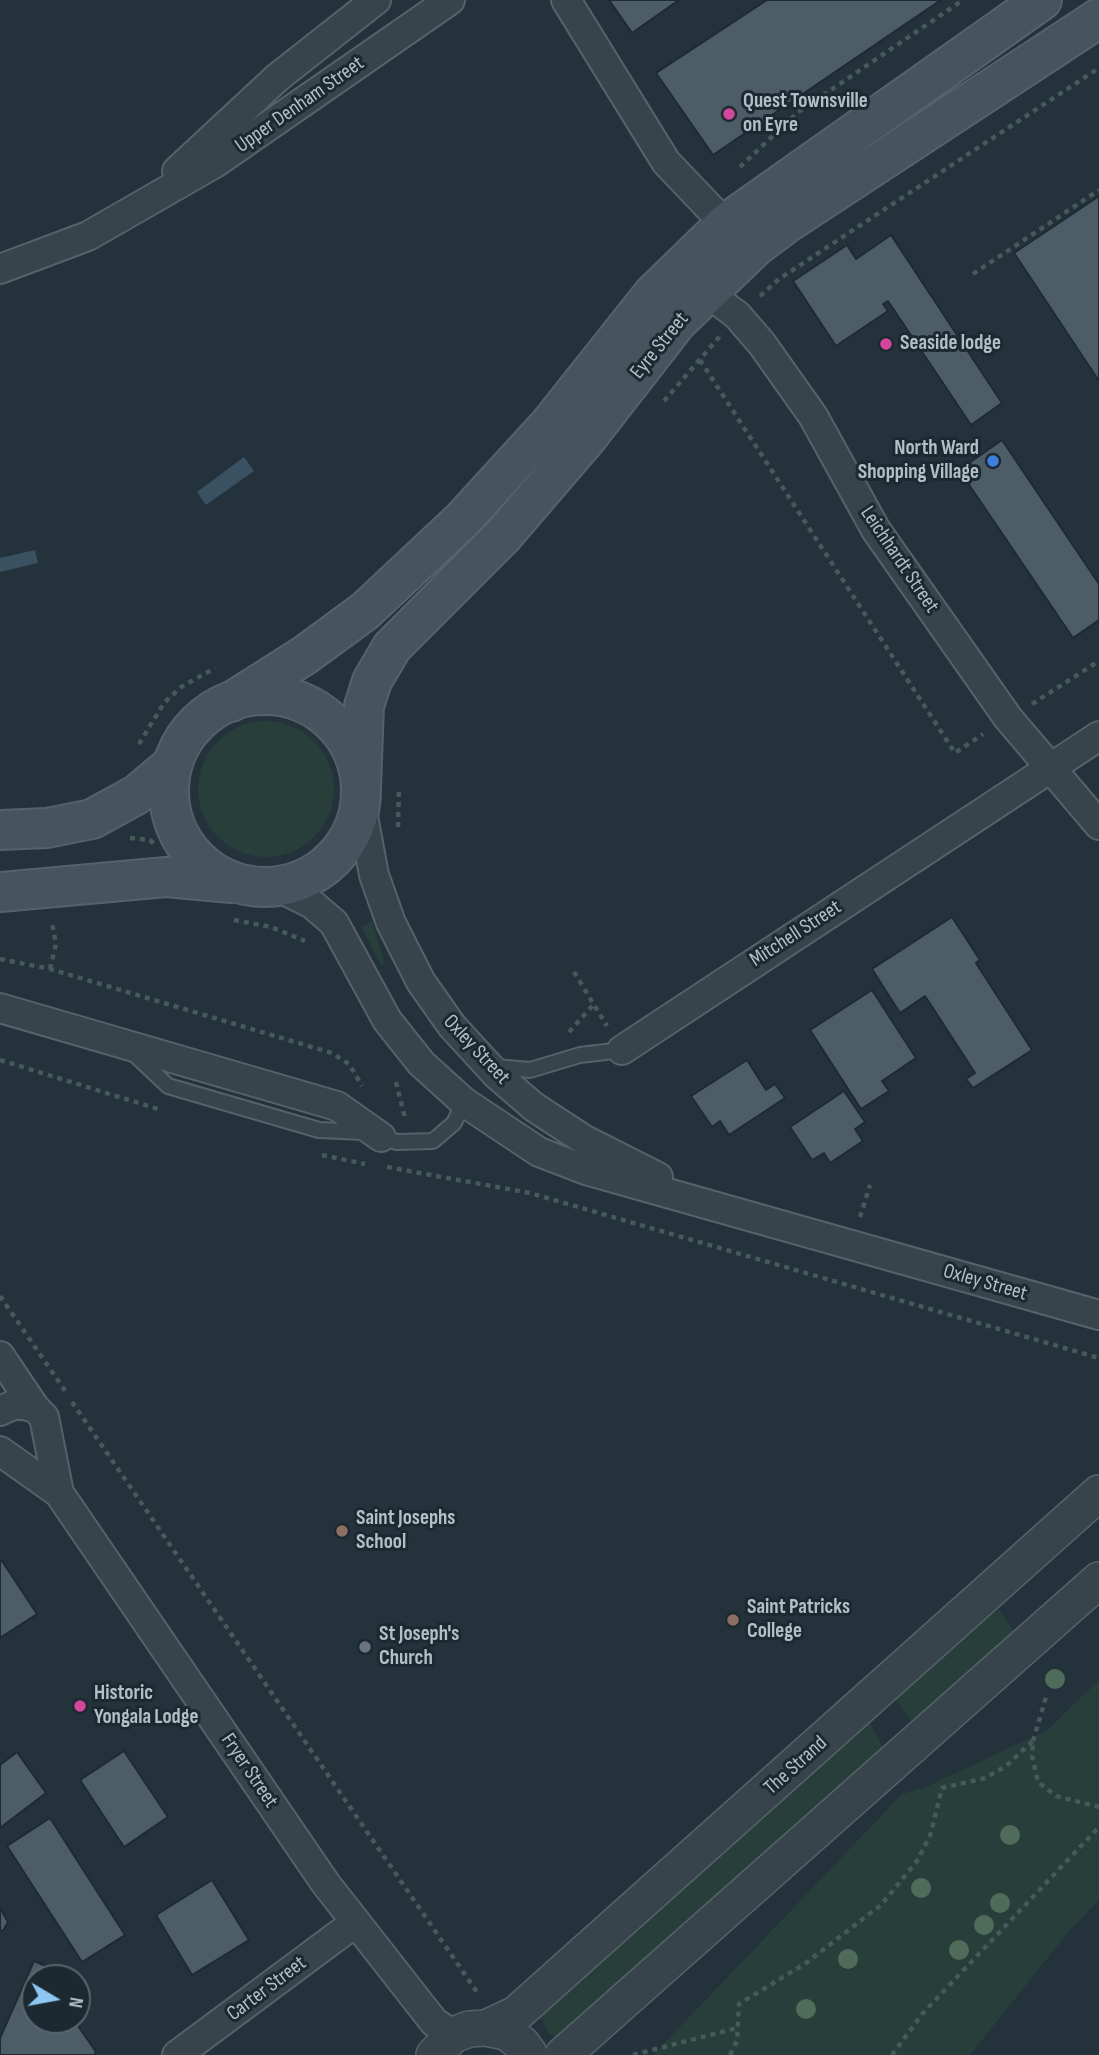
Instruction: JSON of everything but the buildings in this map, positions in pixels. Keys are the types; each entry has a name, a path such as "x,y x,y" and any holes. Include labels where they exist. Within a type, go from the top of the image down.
{"main road":[{"name":"Eyre Street","path":"231,702 305,655 365,611 463,519 549,425 714,214 1042,0"},
{"name":"Eyre Street","path":"360,793 364,706 372,681 392,647 502,537 586,439 677,322 706,292 787,223 1099,18"},
{"path":"248,697 285,697 318,711 332,722 352,752 360,793 352,831 334,858 308,877 260,886 204,866 188,849 177,830 169,786 173,764 190,733 208,715 231,702 248,697"},
{"path":"0,830 47,828 92,819 136,795 173,764"},
{"name":"Oxley Street","path":"0,892 166,877 260,886"}],"street":[{"name":"Upper Denham Street","path":"144,202 278,76 376,0"},
{"name":"Upper Denham Street","path":"0,269 88,236 215,163 450,0"},
{"path":"566,0 667,162 714,214"},
{"path":"249,105 257,116 275,123"},
{"name":"Leichhardt Street","path":"706,292 737,315 762,344 813,416 876,530 1008,718 1099,825"},
{"name":"Mitchell Street","path":"622,1051 692,1001 1099,736"},
{"name":"Oxley Street","path":"360,793 374,875 391,923 421,982 452,1026 513,1090 560,1125 710,1204"},
{"name":"Oxley Street","path":"260,886 312,904 334,923 395,1032 421,1063 464,1102 516,1139 586,1170 1099,1315"},
{"path":"0,1008 337,1106 389,1130"},
{"path":"452,1026 466,1062 464,1102"},
{"name":"Fryer Street","path":"0,1356 47,1424 59,1493"},
{"path":"0,1411 19,1404 35,1408"},
{"name":"Fryer Street","path":"0,1451 59,1493 326,1884 434,2022 464,2030"},
{"name":"The Strand","path":"464,2030 516,2014 1099,1493"},
{"path":"563,2055 589,2029 1099,1580"},
{"name":"Carter Street","path":"177,2055 356,1922"},
{"path":"464,2030 506,2032 522,2044 530,2055"}],"lane":[{"path":"125,1044 168,1086 327,1131 389,1130 410,1144 433,1141 454,1124 464,1102"},
{"path":"477,1055 503,1069 530,1070 579,1055 622,1051"}],"path":[{"path":"714,214 796,113 963,0"},
{"path":"662,403 737,315 779,279 1099,68"},
{"path":"973,274 1099,190"},
{"path":"700,360 955,753 1099,661"},
{"path":"130,754 164,703 202,673 224,664"},
{"path":"397,835 398,775"},
{"path":"50,969 56,944 51,918 63,917"},
{"path":"224,918 281,930 312,947"},
{"path":"0,959 50,969 332,1053 349,1064 363,1088"},
{"path":"574,972 622,1051"},
{"path":"563,1038 577,1026 594,1004"},
{"path":"0,1060 166,1111"},
{"path":"389,1130 406,1124 395,1081"},
{"path":"405,1170 410,1144"},
{"path":"320,1155 366,1164"},
{"path":"379,1166 530,1193 1099,1358"},
{"path":"0,1296 464,2030"},
{"path":"1046,1698 1033,1741 1032,1756 1038,1782 1056,1796 1099,1807"},
{"path":"730,2055 737,2041 739,2004 807,1963 881,1905 917,1861 930,1836 942,1788 985,1777 1006,1766 1033,1741"},
{"path":"892,2055 923,2013 1099,1827"},
{"path":"633,2055 737,2028"}],"green space":[{"path":"266,721 292,726 314,741 329,763 334,789 329,815 314,837 292,852 266,857 240,852 218,837 203,815 198,789 203,763 218,741 240,726"},
{"path":"372,921 385,963 381,966 362,927"},
{"path":"999,1609 1014,1631 911,1722 893,1695"},
{"path":"1099,1680 1099,1900 1071,1929 970,2055 653,2055 902,1794 926,1787 1047,1730"},
{"path":"869,1721 883,1747 560,2037 550,2035 539,2014"}],"water":[{"path":"244,457 254,471 206,505 197,492"},
{"path":"35,550 38,563 0,572 0,558"}],"place":[{"name":"Quest Townsville on Eyre","path":"729,114"},
{"name":"Seaside lodge","path":"886,344"},
{"name":"North Ward Shopping Village","path":"993,461"},
{"name":"Saint Josephs School","path":"342,1531"},
{"name":"Saint Patricks College","path":"733,1620"},
{"name":"St Joseph's Church","path":"365,1647"},
{"name":"Historic Yongala Lodge","path":"80,1706"}]}
